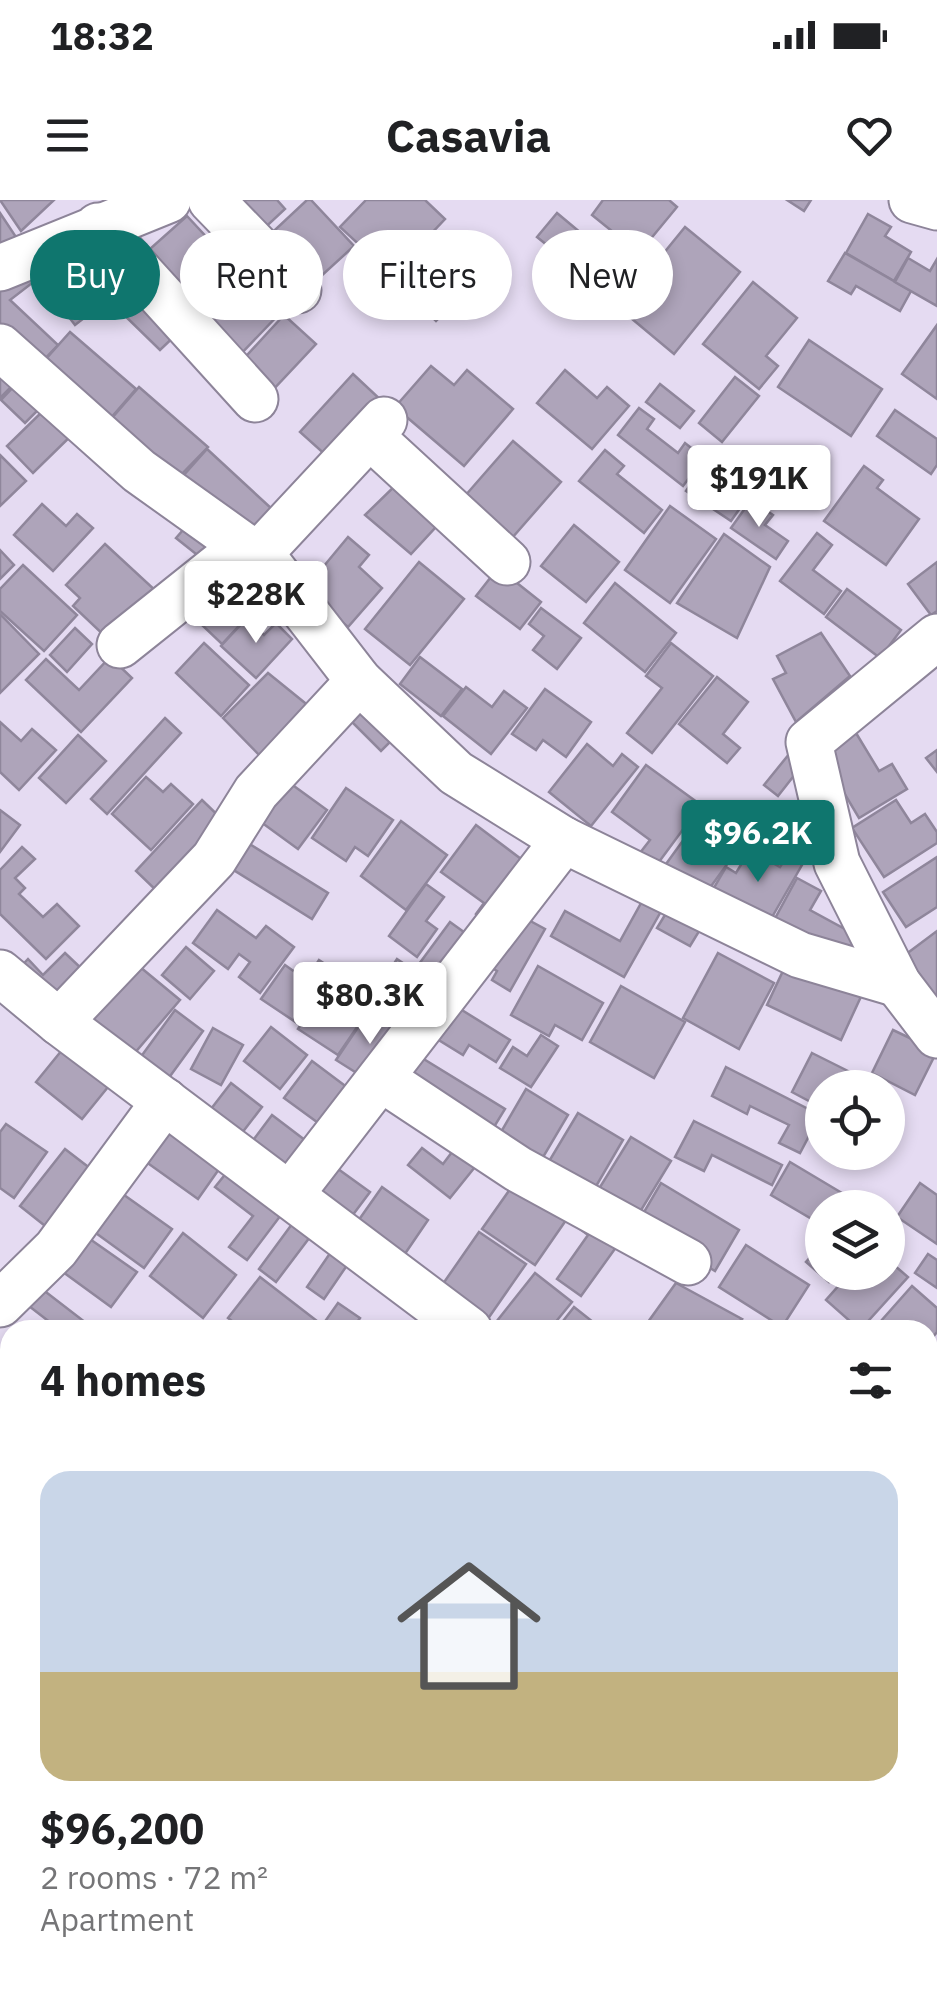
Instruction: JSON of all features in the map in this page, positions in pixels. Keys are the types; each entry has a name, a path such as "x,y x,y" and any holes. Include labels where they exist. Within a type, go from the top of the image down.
{"street":[{"path":"0,268 168,200"},
{"path":"212,200 241,230"},
{"path":"912,200 937,208"},
{"path":"98,226 255,399"},
{"path":"0,347 139,471 252,550 358,682 456,773 564,840 800,956 898,984"},
{"path":"120,645 252,550 377,428 507,562"},
{"path":"937,637 809,742 837,863 898,984 937,1035"},
{"path":"59,1022 214,859 256,792 358,682"},
{"path":"290,1195 564,840"},
{"path":"0,973 59,1022 456,1320"},
{"path":"382,1080 518,1169 688,1262"},
{"path":"0,1304 56,1249 164,1101"}],"building":[{"path":"0,200 54,200 21,231"},
{"path":"223,200 277,200 285,209 262,230 250,230"},
{"path":"311,200 343,234 343,256 323,274 323,230 275,230"},
{"path":"366,200 425,200 445,219 435,230 340,227"},
{"path":"603,200 669,200 677,207 658,230 611,230 592,215"},
{"path":"787,200 811,200 804,211"},
{"path":"0,213 16,237 0,247"},
{"path":"557,213 577,230 543,230"},
{"path":"868,214 891,227 885,236 911,252 894,281 846,253"},
{"path":"187,216 200,230 180,230 180,300 160,278 160,240"},
{"path":"685,227 740,272 674,354 633,320 673,320 673,242"},
{"path":"845,253 911,291 900,311 856,286 851,294 828,281"},
{"path":"908,258 930,271 937,259 937,306 895,282"},
{"path":"26,262 30,269 30,285 10,300 58,345 37,367 0,332 0,274"},
{"path":"753,282 797,318 766,356 778,366 759,389 703,344"},
{"path":"160,310 181,330 160,350 129,320 160,320"},
{"path":"201,320 273,320 237,358"},
{"path":"279,320 290,320 316,344 270,393 238,365"},
{"path":"937,325 937,399 902,374"},
{"path":"70,332 136,389 103,427 37,369"},
{"path":"809,340 882,389 851,436 778,387"},
{"path":"0,360 19,379 0,398"},
{"path":"431,366 454,385 467,370 513,409 464,466 395,407"},
{"path":"565,370 597,398 607,387 629,406 592,449 537,403"},
{"path":"353,374 382,401 329,458 300,432"},
{"path":"735,377 759,396 722,442 699,423"},
{"path":"21,379 45,403 25,423 1,400"},
{"path":"660,384 694,411 680,428 646,402"},
{"path":"139,387 208,447 173,483 105,426"},
{"path":"50,404 77,430 33,473 7,446"},
{"path":"639,408 654,419 647,429 678,453 685,443 704,458 683,486 618,435"},
{"path":"895,410 937,439 937,465 931,474 877,436"},
{"path":"513,441 561,482 512,538 464,497"},
{"path":"207,449 273,510 256,532 175,485"},
{"path":"605,450 624,466 617,474 662,510 644,533 579,481"},
{"path":"0,455 26,481 0,506"},
{"path":"705,464 721,475 716,481 745,501 731,521 686,491"},
{"path":"864,466 883,480 877,488 919,519 886,565 824,521"},
{"path":"402,479 446,516 411,554 365,515"},
{"path":"751,500 773,515 765,525 788,541 776,559 731,528"},
{"path":"42,504 66,526 77,514 93,528 53,571 14,535"},
{"path":"670,506 716,539 670,603 625,570"},
{"path":"190,522 218,545 201,558 176,538"},
{"path":"574,525 619,562 586,602 541,566"},
{"path":"817,533 832,545 813,570 841,591 824,614 780,581"},
{"path":"724,534 770,567 737,638 677,603"},
{"path":"348,537 369,555 359,567 382,588 348,627 304,590"},
{"path":"105,544 156,591 110,641 73,606 80,598 66,585"},
{"path":"0,550 14,565 0,579"},
{"path":"225,562 265,598 222,644 183,607"},
{"path":"419,562 464,599 410,665 365,629"},
{"path":"937,562 937,611 931,615 908,584"},
{"path":"23,565 77,615 44,651 0,611 0,589"},
{"path":"498,568 541,602 520,629 476,596"},
{"path":"615,583 676,633 645,672 584,623"},
{"path":"847,589 901,630 880,658 826,617"},
{"path":"541,608 581,638 557,669 533,650 544,636 529,624"},
{"path":"0,614 39,654 0,693"},
{"path":"247,618 264,635 276,623 292,639 256,678 221,646"},
{"path":"75,628 92,644 67,672 50,655"},
{"path":"821,633 850,676 796,722 773,679 786,673 777,656"},
{"path":"204,643 249,685 221,716 176,673"},
{"path":"671,643 713,676 652,753 627,733 662,688 646,676"},
{"path":"110,657 132,678 81,732 26,680 46,659 79,690"},
{"path":"420,657 462,689 441,716 400,684"},
{"path":"268,673 310,707 266,762 223,718"},
{"path":"717,677 748,702 723,734 740,748 727,763 679,724"},
{"path":"466,687 492,707 504,691 527,708 491,754 443,716"},
{"path":"362,689 403,729 381,751 341,711"},
{"path":"545,689 591,722 566,757 543,740 536,750 512,734"},
{"path":"165,718 181,733 107,814 91,799"},
{"path":"0,722 21,741 32,729 56,750 19,790 0,772"},
{"path":"853,728 879,771 892,764 907,789 859,818 818,749"},
{"path":"78,735 106,761 66,803 39,778"},
{"path":"587,744 613,766 622,754 638,767 591,826 549,792"},
{"path":"794,748 807,759 778,796 764,785"},
{"path":"937,750 937,772 926,758"},
{"path":"646,765 701,805 653,870 636,858 650,840 612,812"},
{"path":"276,773 327,810 298,849 247,812"},
{"path":"146,777 163,792 171,784 193,804 151,850 112,814"},
{"path":"346,788 393,820 368,856 355,847 346,861 312,838"},
{"path":"202,800 228,825 162,896 136,871"},
{"path":"896,800 911,823 925,814 937,832 937,843 884,877 852,828"},
{"path":"0,810 20,825 0,852"},
{"path":"401,821 447,855 406,910 361,876"},
{"path":"476,825 533,868 491,925 476,914 484,903 441,872"},
{"path":"692,828 711,842 715,838 736,852 701,900 661,871"},
{"path":"248,843 328,893 312,919 232,869"},
{"path":"22,847 35,859 15,878 25,888 19,894 43,917 57,904 79,926 46,959 0,914 0,870"},
{"path":"750,850 780,867 787,856 802,865 768,924 712,891 726,867 736,873"},
{"path":"937,857 937,907 906,927 883,892"},
{"path":"797,878 821,891 810,910 876,946 861,972 772,924"},
{"path":"426,884 444,897 426,921 437,929 417,957 389,936"},
{"path":"645,896 664,906 624,977 551,936 565,911 620,941"},
{"path":"217,910 256,938 266,926 294,947 260,993 239,977 250,962 239,954 228,969 193,943"},
{"path":"510,910 545,929 510,991 492,980 497,971 481,962"},
{"path":"668,910 701,928 690,946 657,928"},
{"path":"450,922 475,940 444,982 419,964"},
{"path":"937,931 937,994 923,1004 905,955"},
{"path":"186,947 214,971 190,999 162,975"},
{"path":"65,953 82,969 47,1006 14,974 28,959 43,975"},
{"path":"718,953 774,983 739,1049 683,1018"},
{"path":"790,956 864,990 841,1040 767,1005"},
{"path":"128,957 180,1000 133,1055 81,1012"},
{"path":"397,959 440,988 425,1011 382,982"},
{"path":"319,960 334,970 297,1023 261,999 285,965 306,980"},
{"path":"538,966 603,1003 582,1040 555,1025 549,1036 511,1015"},
{"path":"621,986 685,1022 654,1078 590,1042"},
{"path":"344,999 366,1014 338,1055 298,1029 315,1003 333,1015"},
{"path":"449,1002 510,1040 496,1062 469,1045 463,1055 429,1034"},
{"path":"175,1010 203,1031 168,1079 140,1058"},
{"path":"369,1011 404,1034 371,1082 336,1060"},
{"path":"271,1027 307,1055 280,1089 244,1061"},
{"path":"213,1028 243,1045 221,1085 191,1069"},
{"path":"893,1030 937,1051 915,1095 905,1090 905,1070 873,1070"},
{"path":"541,1035 558,1046 531,1087 500,1068 513,1047 527,1056"},
{"path":"71,1039 117,1076 82,1119 36,1082"},
{"path":"409,1050 505,1109 486,1140 390,1080"},
{"path":"812,1053 846,1070 805,1070 805,1099 792,1092"},
{"path":"312,1061 360,1097 332,1133 284,1098"},
{"path":"726,1067 805,1107 805,1144 800,1153 779,1143 789,1125 750,1106 747,1114 712,1096"},
{"path":"231,1083 262,1107 235,1142 204,1118"},
{"path":"526,1089 568,1115 536,1169 494,1144"},
{"path":"578,1113 623,1140 588,1200 542,1173"},
{"path":"272,1115 318,1150 290,1185 245,1151"},
{"path":"694,1121 782,1165 772,1185 712,1155 704,1171 675,1157"},
{"path":"168,1122 224,1162 198,1199 142,1159"},
{"path":"6,1124 47,1152 14,1198 0,1188 0,1132"},
{"path":"631,1137 671,1161 632,1225 592,1200"},
{"path":"461,1140 483,1157 450,1198 408,1165 422,1148 443,1164"},
{"path":"65,1149 104,1179 59,1237 20,1206"},
{"path":"327,1161 370,1192 343,1228 300,1197"},
{"path":"790,1162 837,1190 805,1190 805,1215 771,1195"},
{"path":"232,1166 287,1207 247,1260 229,1247 253,1216 215,1187"},
{"path":"520,1175 573,1210 535,1265 482,1229"},
{"path":"661,1183 739,1230 715,1271 637,1224"},
{"path":"920,1183 937,1195 937,1244 905,1222 905,1205"},
{"path":"110,1185 172,1229 144,1268 82,1223"},
{"path":"382,1187 428,1220 398,1264 351,1231"},
{"path":"295,1220 313,1233 276,1282 259,1269"},
{"path":"576,1226 622,1239 581,1296 557,1279 588,1235"},
{"path":"77,1230 137,1272 111,1307 52,1264"},
{"path":"479,1232 526,1264 487,1320 481,1320 438,1291"},
{"path":"183,1233 236,1275 203,1318 150,1276"},
{"path":"746,1245 805,1282 806,1290 786,1320 771,1320 719,1287"},
{"path":"335,1246 352,1258 324,1299 307,1287"},
{"path":"928,1254 937,1260 937,1288 915,1273"},
{"path":"535,1273 572,1302 557,1320 498,1320"},
{"path":"260,1277 316,1320 231,1320 228,1318"},
{"path":"29,1279 82,1320 47,1320 16,1296"},
{"path":"676,1283 742,1319 741,1320 649,1320"},
{"path":"912,1286 937,1308 937,1320 882,1320"},
{"path":"835,1290 896,1290 869,1320 849,1320 826,1300"},
{"path":"338,1303 360,1318 359,1320 326,1320"},
{"path":"574,1307 590,1320 564,1320"}]}
